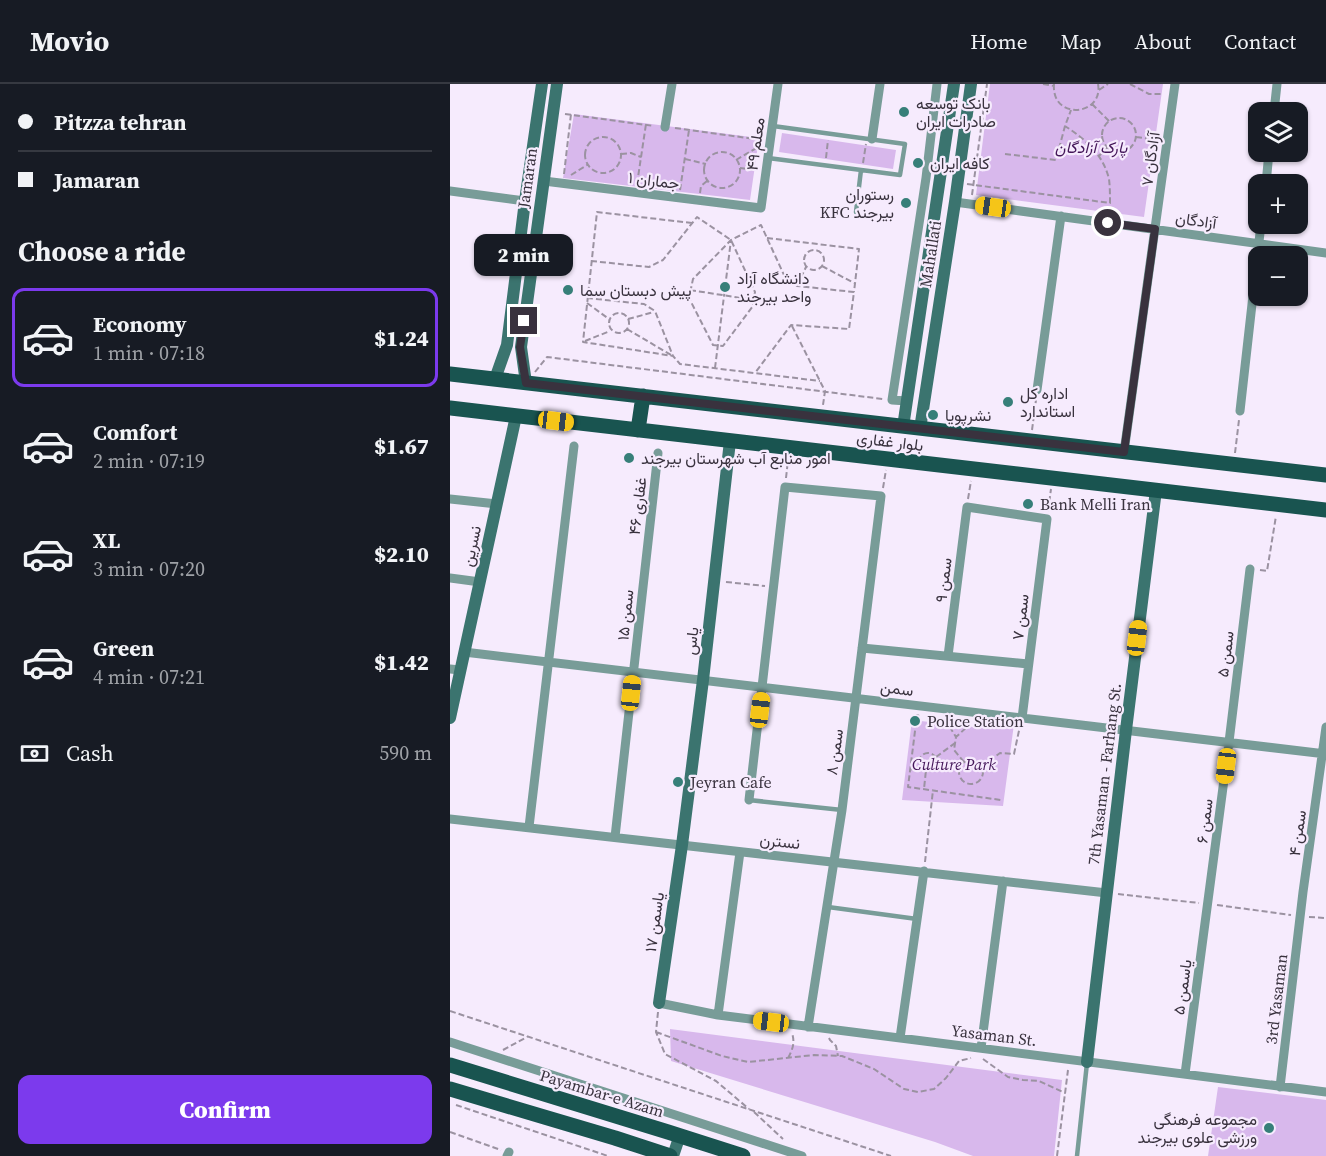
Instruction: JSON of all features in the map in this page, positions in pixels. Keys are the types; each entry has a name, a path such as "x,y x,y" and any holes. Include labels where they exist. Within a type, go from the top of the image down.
{"main road":[{"name":"بلوار غفاری","path":"450,374 1326,475"},
{"path":"638,430 642,396"},
{"name":"بلوار غفاری","path":"450,408 1326,510"},
{"name":"Payambar-e Azam","path":"450,1065 743,1156"},
{"path":"450,1089 666,1155"},
{"path":"615,1138 633,1156"}],"street":[{"name":"Jamaran","path":"495,379 507,345 542,84"},
{"name":"Jamaran","path":"526,383 520,347 558,84"},
{"path":"666,127 672,84"},
{"name":"معلم ۴۹","path":"761,208 778,84"},
{"path":"869,139 880,84"},
{"path":"907,401 892,400 938,84"},
{"name":"Mahallati","path":"903,427 954,84"},
{"name":"Mahallati","path":"920,429 971,84"},
{"path":"1275,102 1277,84"},
{"name":"آزادگان ۷","path":"1124,452 1175,89"},
{"name":"جماران ۱","path":"544,181 761,208"},
{"path":"450,191 525,201"},
{"name":"آزادگان","path":"955,202 1326,253"},
{"path":"1037,390 1061,216"},
{"path":"1240,411 1260,234"},
{"path":"909,292 923,295"},
{"path":"510,319 524,321"},
{"path":"902,340 916,341"},
{"name":"نسرین","path":"450,718 455,669 464,652 516,416"},
{"name":"یاس","path":"682,845 704,680 730,441"},
{"path":"528,827 573,446"},
{"name":"غفاری ۴۶","path":"646,562 658,453"},
{"path":"749,800 785,487 881,496"},
{"name":"7th Yasaman - Farhang St.","path":"1087,1062 1156,490"},
{"name":"سمن ۸","path":"808,1026 842,810 881,496"},
{"path":"450,499 496,504"},
{"path":"967,507 1047,519"},
{"name":"سمن ۹","path":"948,656 967,507"},
{"name":"سمن ۷","path":"1022,718 1047,519"},
{"name":"سمن ۱۵","path":"615,837 646,562"},
{"name":"سمن ۵","path":"1229,742 1250,569"},
{"path":"450,578 480,582"},
{"path":"862,648 1028,664"},
{"name":"سمن","path":"464,652 1324,754"},
{"name":"سمن ۴","path":"1301,916 1326,727"},
{"name":"سمن ۶","path":"1208,904 1229,742"},
{"name":"نسترن","path":"450,819 1107,893"},
{"name":"یاسمن ۱۷","path":"659,1003 682,845"},
{"path":"718,1015 740,852"},
{"path":"900,1038 924,871"},
{"path":"981,1053 1003,881"},
{"name":"یاسمن ۵","path":"1185,1074 1208,904"},
{"name":"3rd Yasaman","path":"1280,1087 1301,916"},
{"name":"Yasaman St.","path":"659,1003 718,1015 900,1038 981,1053 1087,1062 1326,1092"},
{"path":"450,1042 802,1156"},
{"path":"666,1155 674,1134"}],"lane":[{"path":"768,158 900,175 905,144 773,126"},
{"path":"856,212 861,170"},
{"path":"749,800 842,810"},
{"path":"827,906 917,919"},
{"path":"1077,1156 1087,1062"}],"path":[{"path":"971,204 987,84"},
{"path":"1043,84 1054,85 1053,92 1059,104 1071,110 1083,109 1092,104 1099,90 1108,84"},
{"path":"1098,84 1099,90"},
{"path":"1130,84 1149,94 1175,89"},
{"path":"1092,104 1109,121"},
{"path":"1005,154 1056,159 1071,110"},
{"path":"563,183 571,114"},
{"path":"1118,118 1128,120 1134,127 1136,137 1133,146 1125,152 1115,152 1107,147 1102,139 1103,129 1109,121 1118,118"},
{"path":"636,192 646,124"},
{"path":"957,183 1110,203 1108,179 1100,156 1083,138 1065,126"},
{"path":"679,198 689,130"},
{"path":"825,166 829,134"},
{"path":"605,137 614,141 620,150 620,160 615,169 606,173 595,172 587,165 584,156 587,146 594,139 605,137"},
{"path":"1136,137 1168,142"},
{"path":"861,170 869,139"},
{"path":"736,160 770,141"},
{"path":"1100,156 1107,147"},
{"path":"724,152 734,156 736,160 740,165 740,175 734,184 725,188 715,187 707,180 704,171 707,161 714,154 724,152"},
{"path":"621,154 631,153 641,157"},
{"path":"685,159 706,164"},
{"path":"563,183 573,173 587,165"},
{"path":"740,168 766,171"},
{"path":"699,200 701,186 707,180"},
{"path":"582,342 597,212 693,223"},
{"path":"591,261 649,267 663,261 697,217 731,240 755,292 753,306 723,346 718,346 713,345 689,298 693,279 731,240 761,225 784,275 797,286 854,292"},
{"path":"767,238 860,249 849,329 791,325"},
{"path":"715,368 731,240"},
{"path":"819,252 824,244"},
{"path":"814,250 823,256 822,266 811,270 806,267 804,262 808,251 814,250"},
{"path":"822,266 855,283"},
{"path":"797,286 806,267"},
{"path":"690,290 754,300"},
{"path":"587,298 644,304 655,311 673,356"},
{"path":"587,303 610,319"},
{"path":"628,320 655,311"},
{"path":"619,313 628,320 629,325 622,333 616,333 609,325 610,319 619,313"},
{"path":"756,373 791,325"},
{"path":"791,325 825,391 822,417"},
{"path":"627,329 673,356 680,364 819,381"},
{"path":"582,342 612,330"},
{"path":"582,342 673,356"},
{"path":"526,383 547,357 892,400"},
{"path":"1031,442 1037,390"},
{"path":"1234,465 1240,411"},
{"path":"785,487 789,448"},
{"path":"881,496 888,459"},
{"path":"967,507 972,469"},
{"path":"1047,519 1052,478"},
{"path":"1250,569 1268,571 1278,504"},
{"path":"714,581 773,587"},
{"path":"949,709 948,724 956,737"},
{"path":"964,762 954,750 956,737 969,726 970,712"},
{"path":"927,716 917,715 908,787 1001,800"},
{"path":"982,766 1000,753 1014,754 1022,718"},
{"path":"936,757 955,743"},
{"path":"926,771 920,765 921,756 929,752 936,757"},
{"path":"910,769 932,770 936,766 936,757"},
{"path":"976,761 982,766 984,775 979,782 968,784 961,780 959,772 964,762 976,761"},
{"path":"924,789 926,771"},
{"path":"924,871 933,790"},
{"path":"659,1003 656,1032 665,1054 716,1082 784,1140"},
{"path":"450,1011 891,1156"},
{"path":"788,1058 793,1049 794,1039 789,1024"},
{"path":"828,1029 830,1040 837,1046 838,1056"},
{"path":"656,1032 722,1056 748,1062 814,1055 842,1056 874,1069 904,1089 918,1092 934,1089 959,1061 973,1057"},
{"path":"492,1056 528,1036"},
{"path":"981,1053 1008,1077 1039,1081 1065,1093"},
{"path":"1057,1156 1069,1060"},
{"path":"450,1103 608,1156"},
{"path":"450,1132 508,1154"}],"green space":[{"name":"پارک آزادگان","path":"990,84 1163,84 1144,217 976,195"},
{"path":"574,114 759,138 750,200 563,178"},
{"path":"782,133 896,150 893,169 779,152"},
{"name":"Culture Park","path":"912,720 973,727 980,722 1014,724 1003,806 902,800"},
{"path":"670,1029 1062,1080 1054,1156 973,1156 935,1142 671,1061"},
{"name":"مجموعه فرهنگی ورزشی علوی بیرجند","path":"1218,1087 1326,1100 1326,1156 1208,1156"}],"place":[{"name":"بانک توسعه صادرات ایران","path":"904,112"},
{"name":"کافه ایران","path":"918,163"},
{"name":"رستوران KFC بیرجند","path":"906,203"},
{"name":"دانشگاه آزاد واحد بیرجند","path":"725,287"},
{"name":"پیش دبستان سما","path":"568,290"},
{"name":"اداره کل استاندارد","path":"1008,402"},
{"name":"نشرپویا","path":"933,415"},
{"name":"امور منابع آب شهرستان بیرجند","path":"629,458"},
{"name":"Bank Melli Iran","path":"1028,504"},
{"name":"Police Station","path":"915,721"},
{"name":"Jeyran Cafe","path":"678,782"},
{"name":"مجموعه فرهنگی ورزشی علوی بیرجند","path":"1269,1128"}],"route":[{"path":"524,321 520,347 526,383 1124,452 1155,229 1108,223"}]}
